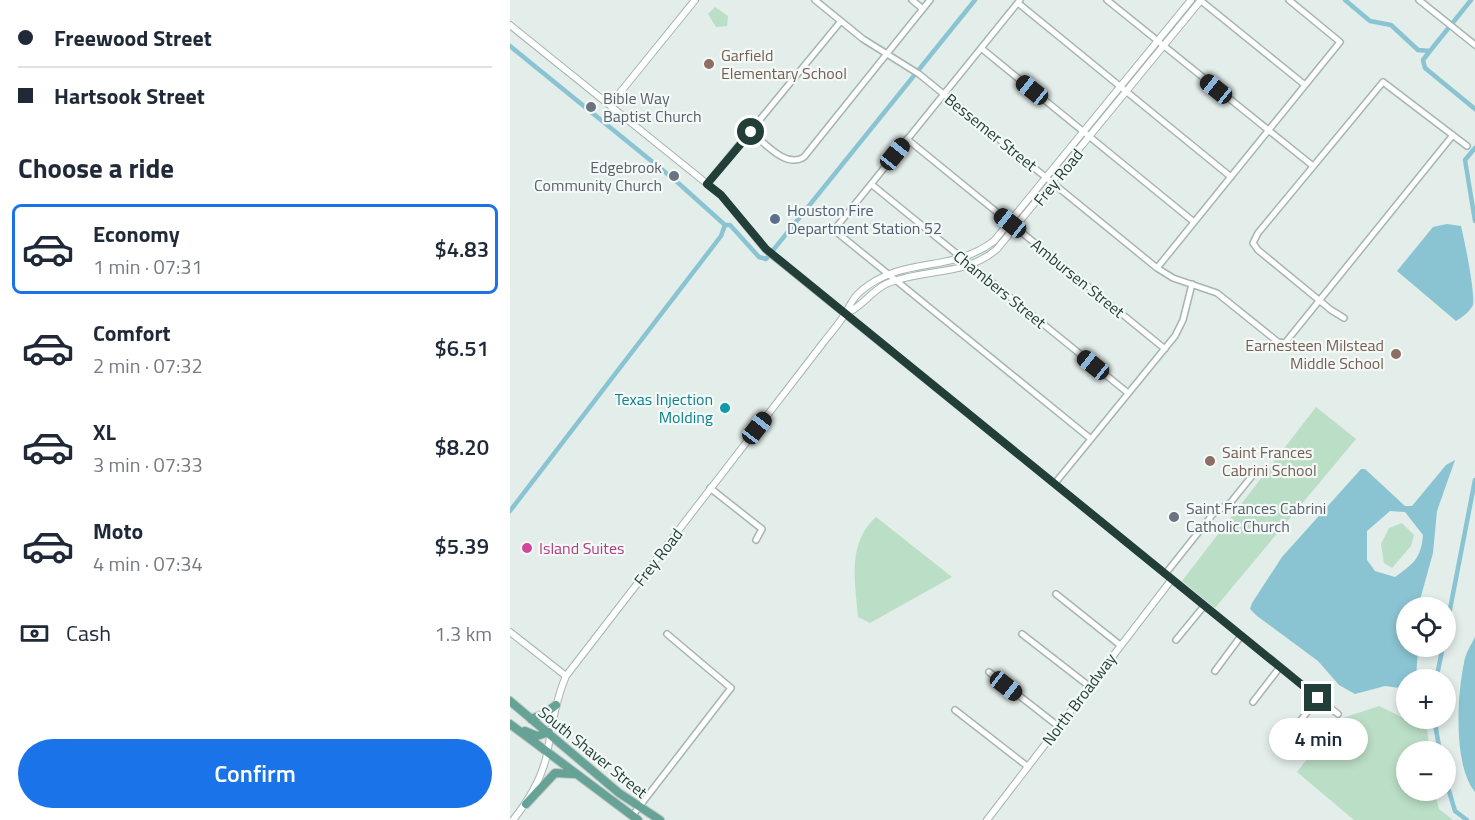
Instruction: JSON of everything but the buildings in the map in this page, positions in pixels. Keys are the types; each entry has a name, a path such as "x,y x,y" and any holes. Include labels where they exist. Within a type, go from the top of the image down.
{"main road":[{"path":"510,696 513,704"},
{"name":"South Shaver Street","path":"513,704 639,807 660,820"},
{"path":"531,718 544,714 556,705"},
{"name":"South Shaver Street","path":"510,724 635,818"},
{"path":"510,724 537,736 549,732"},
{"path":"526,804 555,773 578,775"}],"street":[{"path":"610,105 695,0"},
{"name":"Bessemer Street","path":"815,0 840,21 920,74 1157,268 1173,278 1217,294 1278,342 1285,343 1319,300"},
{"path":"912,0 923,9"},
{"path":"751,132 786,160 795,161 804,157 930,0"},
{"path":"1107,0 1313,166"},
{"name":"Frey Road","path":"513,820 526,804 542,771 549,732 566,676 845,315 847,305 859,292 888,273 916,266 951,263 986,247 1010,223 1191,0"},
{"path":"1201,0 1305,85"},
{"name":"Frey Road","path":"845,315 852,312 876,290 896,280 970,265 990,255 1017,228 1201,0"},
{"path":"1157,268 1340,42 1289,0"},
{"path":"1091,439 834,230 1019,1 1231,177"},
{"path":"1422,1 1475,45"},
{"path":"707,184 840,21"},
{"path":"510,25 721,195 774,256 1056,482 1338,714"},
{"path":"981,48 1194,222"},
{"path":"1344,318 1258,250 1253,243 1258,233 1383,82 1467,146"},
{"path":"1319,300 1453,135"},
{"name":"Ambursen Street","path":"907,139 1165,349"},
{"name":"Chambers Street","path":"871,184 1128,393"},
{"path":"1056,482 1165,349 1184,320 1192,284"},
{"path":"1166,573 1213,514 1231,501 1256,471"},
{"path":"710,488 762,529 756,540"},
{"name":"North Broadway","path":"987,820 1172,579"},
{"path":"1056,594 1120,645"},
{"path":"1176,640 1204,606"},
{"path":"512,634 566,676"},
{"path":"635,818 639,807 731,688 667,634"},
{"path":"1023,634 1089,686"},
{"path":"1215,671 1241,636"},
{"path":"1252,702 1280,667"},
{"path":"989,672 1058,726"},
{"path":"1291,733 1318,698"},
{"path":"955,710 1028,766"}],"green space":[{"path":"715,7 728,16 727,26 716,27 708,14"},
{"path":"1316,407 1356,439 1215,608 1182,581"},
{"path":"876,517 952,577 870,623 858,617 855,564 861,539 867,527"},
{"path":"1402,523 1414,535 1411,546 1392,568 1384,563 1381,544 1389,528"},
{"path":"1379,706 1396,714 1396,729 1427,729 1429,741 1396,741 1396,801 1437,801 1439,809 1453,820 1354,820 1297,772 1337,720"}],"water":[{"path":"1447,224 1461,226 1473,289 1473,305 1456,321 1397,271 1433,227"},
{"path":"1455,460 1437,511 1433,553 1421,597 1396,597 1396,657 1417,657 1417,669 1396,669 1396,688 1385,686 1355,694 1339,685 1318,661 1250,609 1282,557 1361,469 1365,469 1405,506 1412,506 1446,465","holes":["1390,511 1405,512 1423,535 1415,560 1395,577 1375,571 1367,560 1367,531"]},
{"path":"1475,637 1475,792 1463,765 1459,711 1465,660"}],"waterway":[{"path":"510,46 676,181 725,225 730,225 759,257 766,259 975,0"},
{"path":"1345,0 1370,21 1391,25 1418,50 1430,51 1471,0"},
{"path":"1430,51 1423,60 1425,68 1475,109"},
{"path":"1475,148 1465,160 1475,221"},
{"path":"510,511 721,236 725,225"},
{"path":"1452,597 1475,480"},
{"path":"1438,669 1441,657"},
{"path":"1436,729 1438,741"},
{"path":"1452,801 1455,811 1467,820"}],"place":[{"name":"Garfield Elementary School","path":"709,64"},
{"name":"Bible Way Baptist Church","path":"591,107"},
{"name":"Edgebrook Community Church","path":"674,176"},
{"name":"Houston Fire Department Station 52","path":"775,219"},
{"name":"Earnesteen Milstead Middle School","path":"1396,354"},
{"name":"Texas Injection Molding","path":"725,408"},
{"name":"Saint Frances Cabrini School","path":"1210,461"},
{"name":"Saint Frances Cabrini Catholic Church","path":"1174,517"},
{"name":"Island Suites","path":"527,548"}],"route":[{"path":"751,132 707,184 721,195 766,249 845,315 1056,482 1318,698"}]}
